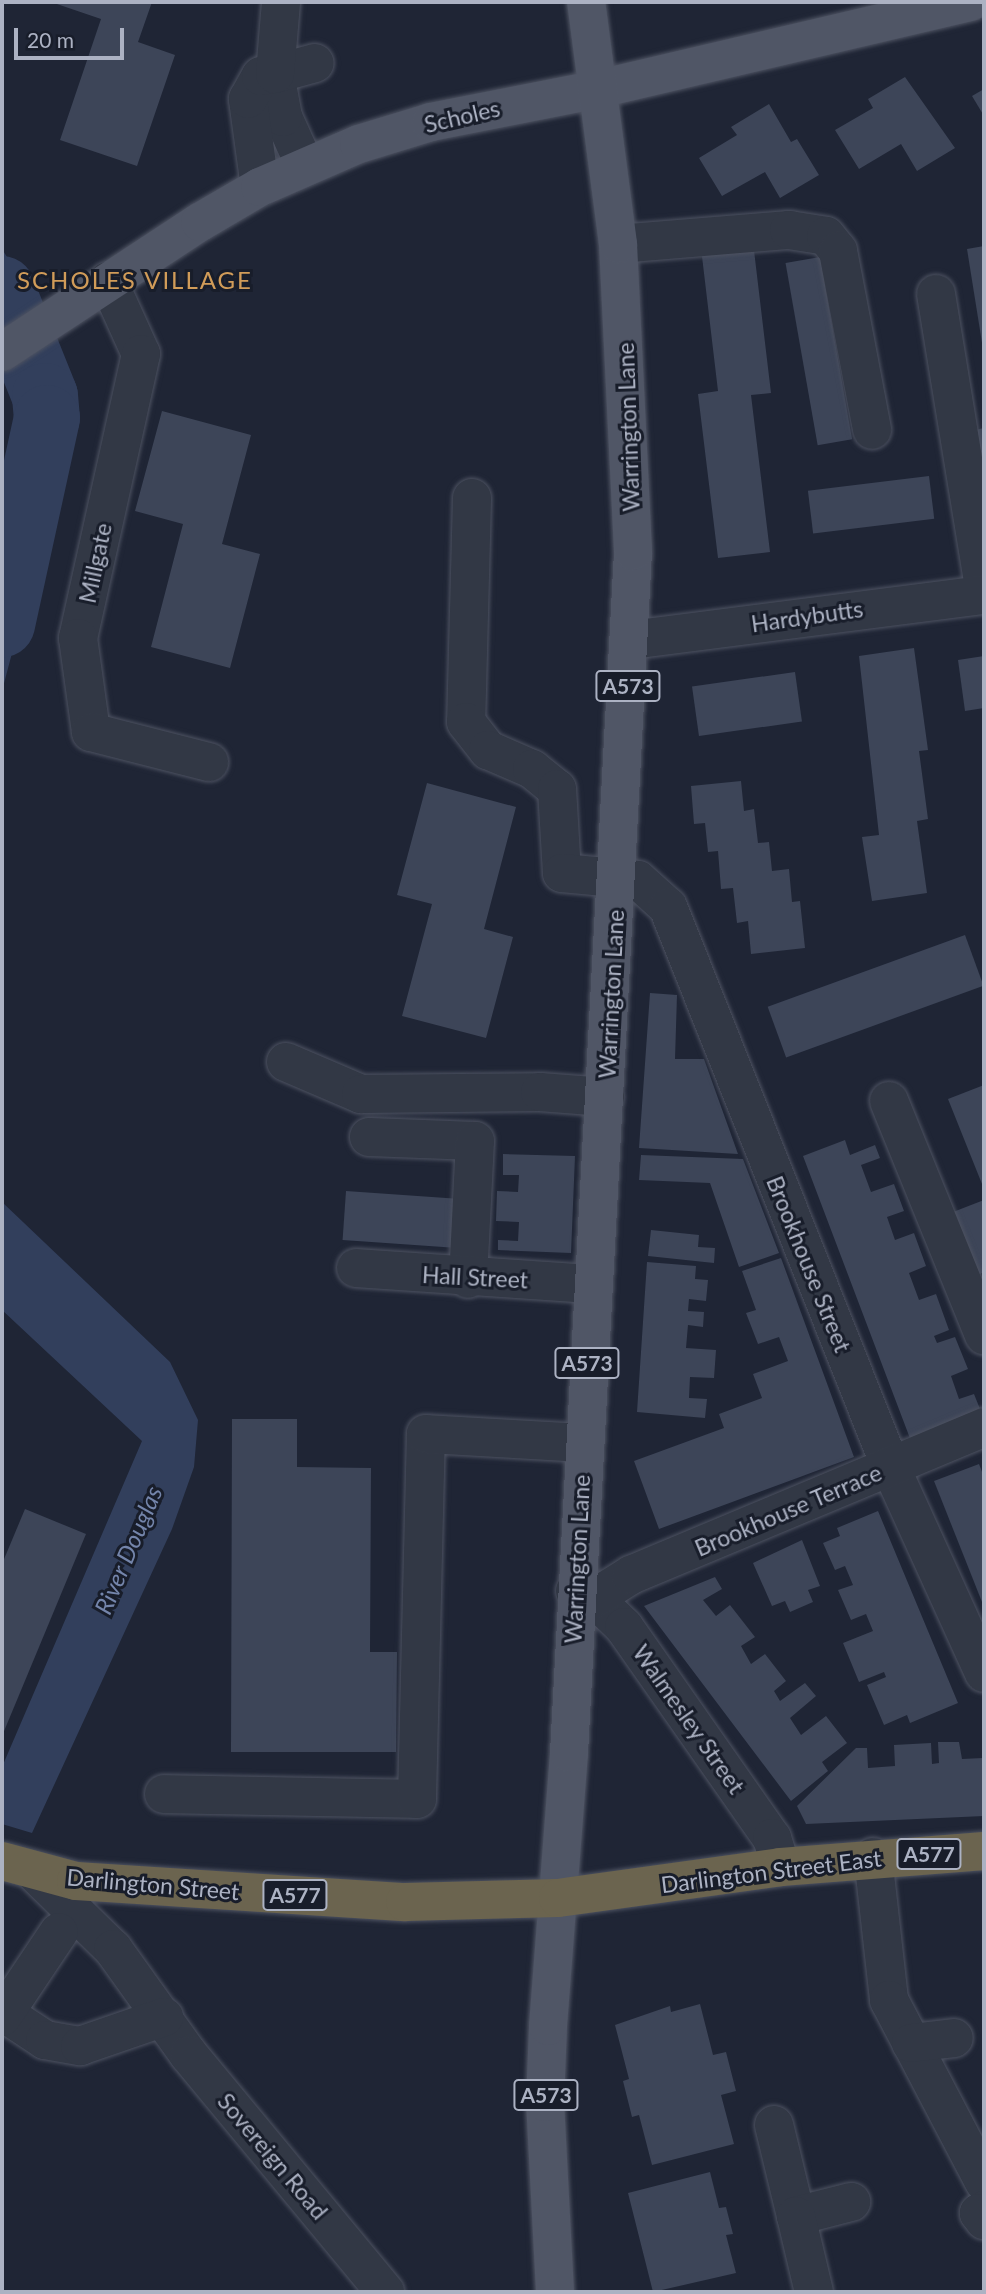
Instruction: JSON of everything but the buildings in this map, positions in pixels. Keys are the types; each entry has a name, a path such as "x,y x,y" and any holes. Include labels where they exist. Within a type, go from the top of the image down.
{"highway":[{"name":"Darlington Street East","path":"558,1898 781,1867 873,1857 984,1851"},
{"name":"Darlington Street","path":"17,1866 76,1881 377,1900 558,1898"}],"main road":[{"name":"A573","path":"586,2 599,89"},
{"name":"Scholes","path":"2,352 108,281 260,187 305,166 431,122 599,89 971,2"},
{"name":"Warrington Lane","path":"558,1898 584,1594 582,1443 631,640 632,524 618,244 599,89"},
{"name":"A573","path":"555,2292 545,2102 558,1898"}],"street":[{"path":"281,2 275,74 283,117 305,166"},
{"path":"260,187 248,99 261,76 315,63"},
{"path":"618,244 789,230 826,236 838,251 872,429"},
{"name":"Millgate","path":"108,281 141,354 78,638 91,732 209,762"},
{"path":"936,294 984,588"},
{"name":"Brookhouse Street","path":"472,498 466,722 488,750 532,769 557,789 562,873 645,883 668,907 891,1468 984,1673"},
{"name":"Hardybutts","path":"631,640 984,595"},
{"path":"286,1062 361,1094 540,1092 605,1097"},
{"path":"889,1101 984,1335"},
{"path":"369,1137 475,1141 468,1279"},
{"name":"Hall Street","path":"356,1268 468,1279 593,1284"},
{"name":"Brookhouse Terrace","path":"584,1594 984,1427"},
{"path":"164,1794 417,1799 426,1434 582,1443"},
{"name":"Walmesley Street","path":"584,1594 624,1628 772,1839 781,1867"},
{"path":"873,1857 889,2000 984,2182"},
{"name":"Sovereign Road","path":"17,1866 113,1949 190,2055 385,2292"},
{"path":"59,1932 3,2015 45,2040 80,2046 164,2017"},
{"path":"911,2043 954,2038"},
{"path":"774,2125 814,2292"},
{"path":"796,2216 851,2202"},
{"path":"984,2210 979,2213 984,2220"}],"water":[{"path":"2,249 24,284 2,301"},
{"path":"56,362 72,393 67,445 2,691 2,557 29,442 15,390"},
{"path":"2,1202 170,1362 198,1420 194,1467 172,1529 32,1833 2,1824 2,1767 142,1441 2,1310"}],"waterway":[{"name":"River Douglas","path":"2,289 45,396 47,418 2,624"}],"district":[{"name":"SCHOLES VILLAGE","path":"135,280"}]}
